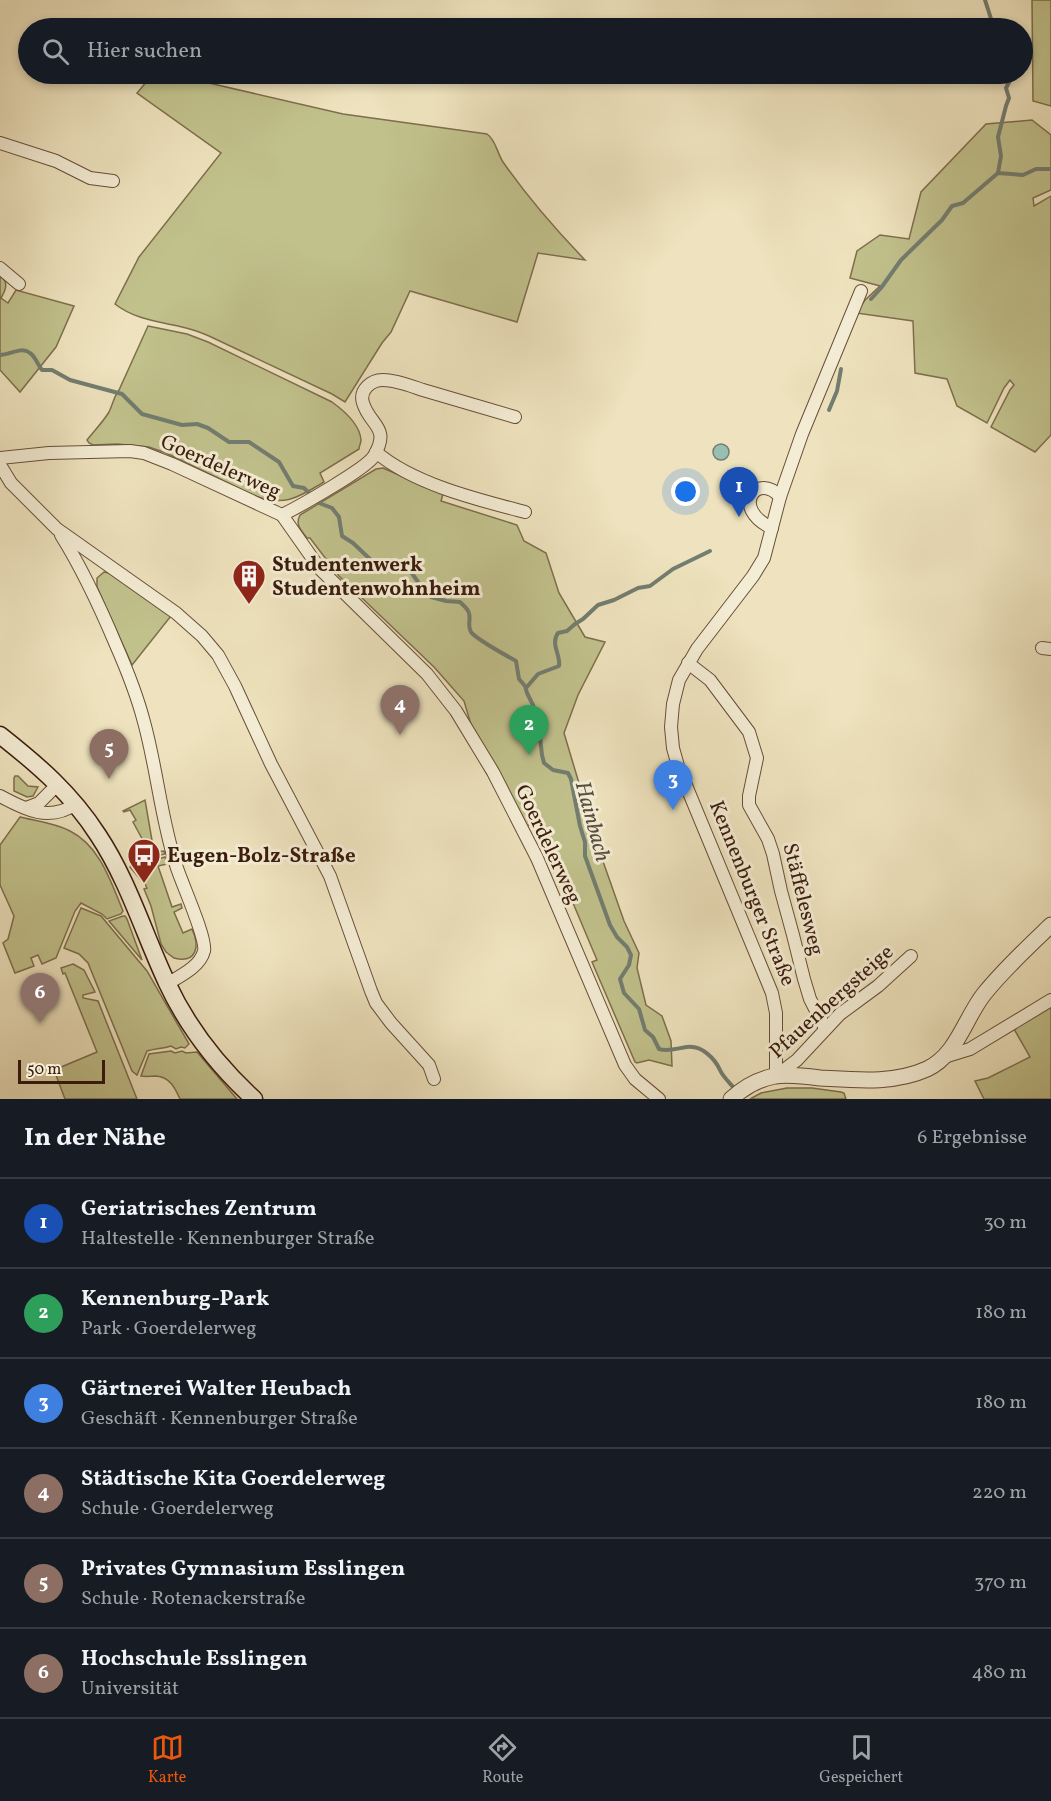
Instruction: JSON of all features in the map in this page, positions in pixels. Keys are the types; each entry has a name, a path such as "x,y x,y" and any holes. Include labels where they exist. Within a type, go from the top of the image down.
{"main road":[{"path":"0,735 39,765 58,784 76,804 98,835 116,864 167,984 186,1019 206,1048 254,1099"}],"street":[{"path":"0,143 56,161 90,178 113,181"},
{"path":"0,268 19,284"},
{"name":"Kennenburger Straße","path":"776,1076 776,1013 772,993 678,766 671,734 673,704 679,680 688,663 758,570 766,551 780,497 809,416 861,291"},
{"path":"515,417 389,380 380,380 368,386 362,396 364,408 380,433 376,452 387,460 433,484 525,512"},
{"name":"Goerdelerweg","path":"0,458 49,453 130,451 144,453 282,515 320,569 427,674 456,711 493,772 537,858 625,1065 635,1079 659,1099"},
{"name":"Goerdelerweg","path":"282,515 306,503 367,464 376,452"},
{"path":"0,465 11,483 57,529 176,614 202,636 218,655 271,764 330,876 376,1003 429,1065 434,1079"},
{"path":"772,528 757,519 750,508 750,501 756,491 766,488 772,489 780,497"},
{"path":"57,529 84,573 139,702 172,854 204,939 204,951 199,960 190,970 167,984"},
{"name":"Stäffelesweg","path":"688,663 710,680 749,732 757,758 749,805 770,842 808,995 825,1028"},
{"path":"26,808 39,803 58,784"},
{"path":"0,796 26,808 44,813 57,814 76,804"},
{"path":"944,1057 983,995 1051,925"},
{"name":"Pfauenbergsteige","path":"776,1076 797,1060 845,1009 885,980 911,956"},
{"path":"732,1098 754,1083 776,1076 855,1080 906,1076 925,1070 944,1057 970,1049 1051,1000"}],"green space":[{"path":"1032,0 1051,0 1051,106 1033,101"},
{"path":"145,84 213,84 343,114 487,134 503,162 522,188 585,260 538,253 517,322 410,291 391,332 345,402 206,335 131,314 115,304 139,257 221,153 137,93"},
{"path":"1032,120 1051,135 1051,190 1033,198 1034,206 1051,196 1051,435 1035,452 991,427 1014,385 1010,380 987,423 957,406 947,379 915,373 913,321 856,313 865,300 880,286 850,278 857,251 880,235 909,239 921,192 986,124"},
{"path":"0,274 6,285 1,298 8,303 16,290 74,306 56,347 20,392 0,370"},
{"path":"148,326 187,334 208,342 332,402 358,429 361,440 359,449 320,473 324,482 299,496 275,501 255,496 149,447 89,443 87,440 109,412"},
{"path":"383,468 443,494 441,501 517,525 524,541 546,553 559,593 585,637 605,642 578,695 564,733 599,850 624,921 639,953 637,968 646,1005 662,1016 671,1041 672,1066 649,1060 635,1062 592,962 597,960 536,822 527,826 472,728 464,701 434,667 339,576 299,527 300,515 376,469"},
{"path":"104,572 109,573 171,616 132,665 97,587 97,578"},
{"path":"15,776 18,776 28,786 38,787 33,796 27,797 14,791"},
{"path":"145,800 154,852 164,851 165,854 152,857 133,822 136,820 130,810 123,811"},
{"path":"20,817 45,822 70,831 89,846 97,855 109,877 123,911 107,919 81,903 75,911 56,958 42,964 38,955 31,958 34,966 15,973 3,943 8,939 14,916 0,885 0,845"},
{"path":"147,857 151,861 165,857 167,864 158,866 172,907 181,904 182,908 174,912 183,933 192,929 196,942 195,952 188,958 174,958 161,944 144,889 147,888 143,880 130,867 136,861"},
{"path":"81,908 101,916 147,971 189,1044 185,1048 176,1049 171,1046 147,1051 137,1075 132,1071 88,963 79,954 64,948"},
{"path":"123,916 127,919 142,960 109,921"},
{"path":"73,964 84,970 95,992 83,995 83,998 98,1001 137,1099 65,1099 54,1070 97,1052 61,968"},
{"path":"1051,1004 1051,1099 984,1099 975,1081 988,1078 1030,1057 1014,1029"},
{"path":"171,1051 175,1053 197,1052 237,1099 180,1099 174,1087 165,1078 141,1076 149,1054"},
{"path":"787,1088 812,1088 841,1092 844,1093 846,1099 750,1099 761,1093"}],"water":[{"path":"718,444 724,444 729,452 727,458 718,460 713,455 713,449"}],"waterway":[{"path":"985,0 991,18"},
{"path":"998,173 1001,156 998,137 1009,98 1006,88 1008,84"},
{"path":"871,299 901,260 942,220 952,206 963,203 998,173 1023,175 1036,169 1051,169"},
{"name":"Hainbach","path":"0,355 27,351 42,370 52,370 70,380 122,394 142,414 182,425 197,424 208,428 229,442 249,442 279,462 293,486 304,488 319,503 332,508 339,517 342,536 373,562 402,567 411,572 431,597 460,602 468,610 471,632 516,661 519,679 525,686 538,720 544,763 553,770 568,773 571,779 585,842 585,856 610,925 631,955 629,965 620,979 624,993 639,1009 645,1030 653,1037 659,1049 693,1047 703,1050 715,1061 735,1089"},
{"path":"829,410 837,391 841,369"},
{"path":"526,688 538,674 559,666 555,645 558,633 567,631 598,605 638,588 650,586 673,569 710,551"}],"place":[{"name":"Geriatrisches Zentrum","path":"739,517"},
{"name":"Studentenwerk Studentenwohnheim","path":"249,605"},
{"name":"Städtische Kita Goerdelerweg","path":"400,735"},
{"name":"Kennenburg-Park","path":"529,755"},
{"name":"Privates Gymnasium Esslingen","path":"109,779"},
{"name":"Gärtnerei Walter Heubach","path":"673,810"},
{"name":"Eugen-Bolz-Straße","path":"144,884"},
{"name":"Hochschule Esslingen","path":"40,1023"}]}
